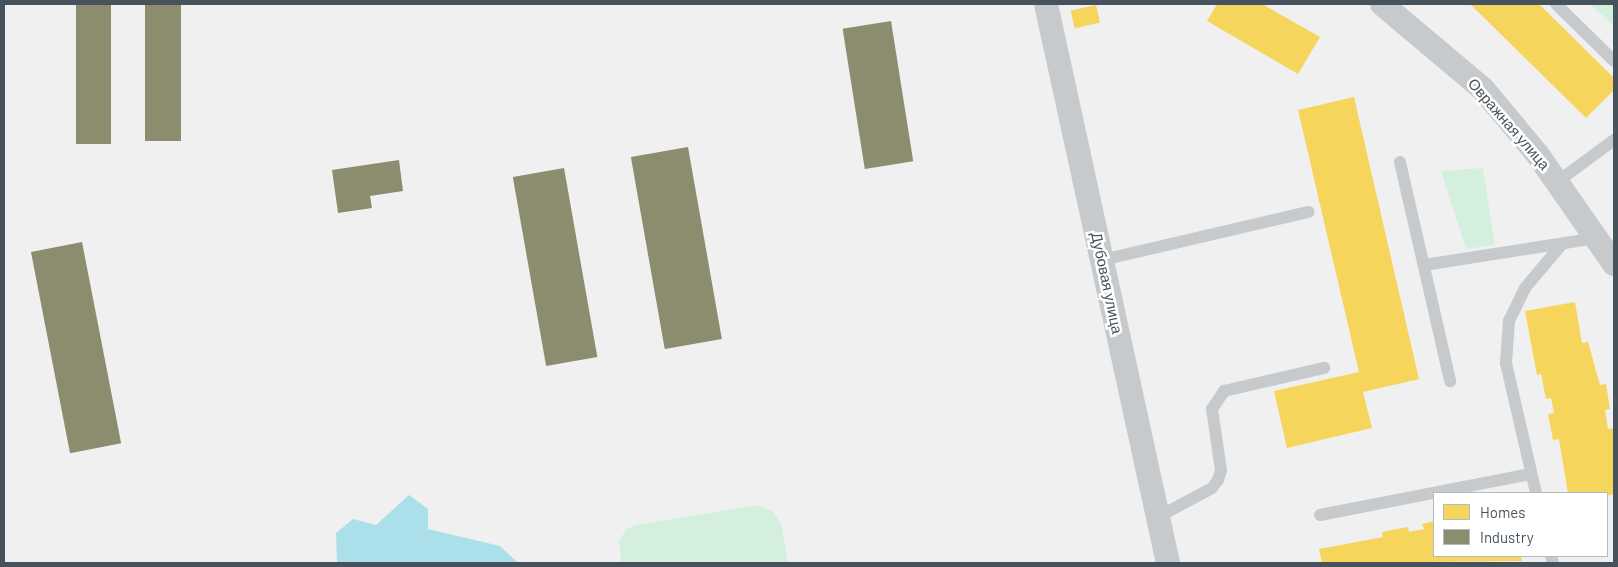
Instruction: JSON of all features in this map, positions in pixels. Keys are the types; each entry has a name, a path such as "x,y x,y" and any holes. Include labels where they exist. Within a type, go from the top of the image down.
{"street":[{"name":"Дубовая улица","path":"1046,4 1168,563"},
{"name":"Овражная улица","path":"1386,5 1483,89 1557,182 1614,264"}],"lane":[{"path":"1556,4 1614,61"},
{"path":"1557,182 1614,140"},
{"path":"1400,162 1450,381"},
{"path":"1102,260 1309,212"},
{"path":"1424,265 1596,238"},
{"path":"1536,492 1506,363 1509,321 1525,288 1562,244"},
{"path":"1158,517 1212,488 1218,480 1221,470 1212,409 1224,391 1324,368"},
{"path":"1441,492 1531,474"},
{"path":"1320,516 1433,494"}],"green space":[{"path":"1590,4 1614,4 1614,26"},
{"path":"1483,168 1495,245 1466,249 1441,171"},
{"path":"759,505 772,511 781,523 788,563 621,563 619,541 626,530 635,525"}],"water":[{"path":"409,495 428,509 428,529 500,546 518,563 337,563 336,533 353,519 376,525"}],"building: Homes":[{"path":"1217,4 1262,4 1320,37 1298,74 1207,21"},
{"path":"1470,4 1539,4 1614,78 1614,90 1586,118"},
{"path":"1096,5 1100,23 1075,28 1071,11"},
{"path":"1354,97 1419,379 1363,392 1372,428 1287,448 1274,391 1359,372 1298,110"},
{"path":"1575,302 1582,343 1588,342 1600,385 1606,384 1610,409 1605,410 1608,429 1614,428 1614,494 1608,496 1608,492 1568,492 1559,439 1553,440 1548,414 1554,413 1551,398 1546,399 1541,374 1537,375 1525,311"},
{"path":"1433,521 1433,557 1521,557 1522,561 1322,563 1319,549 1383,537 1382,532 1408,527 1409,532 1424,529 1422,524"}],"building: Industry":[{"path":"76,4 111,4 111,144 76,144"},
{"path":"145,4 181,4 181,141 145,141"},
{"path":"891,21 913,161 865,169 843,29"},
{"path":"688,147 722,339 665,349 631,157"},
{"path":"399,160 403,191 370,196 372,208 338,213 332,170"},
{"path":"564,168 597,357 546,366 513,177"},
{"path":"82,242 121,443 70,453 31,252"}]}
